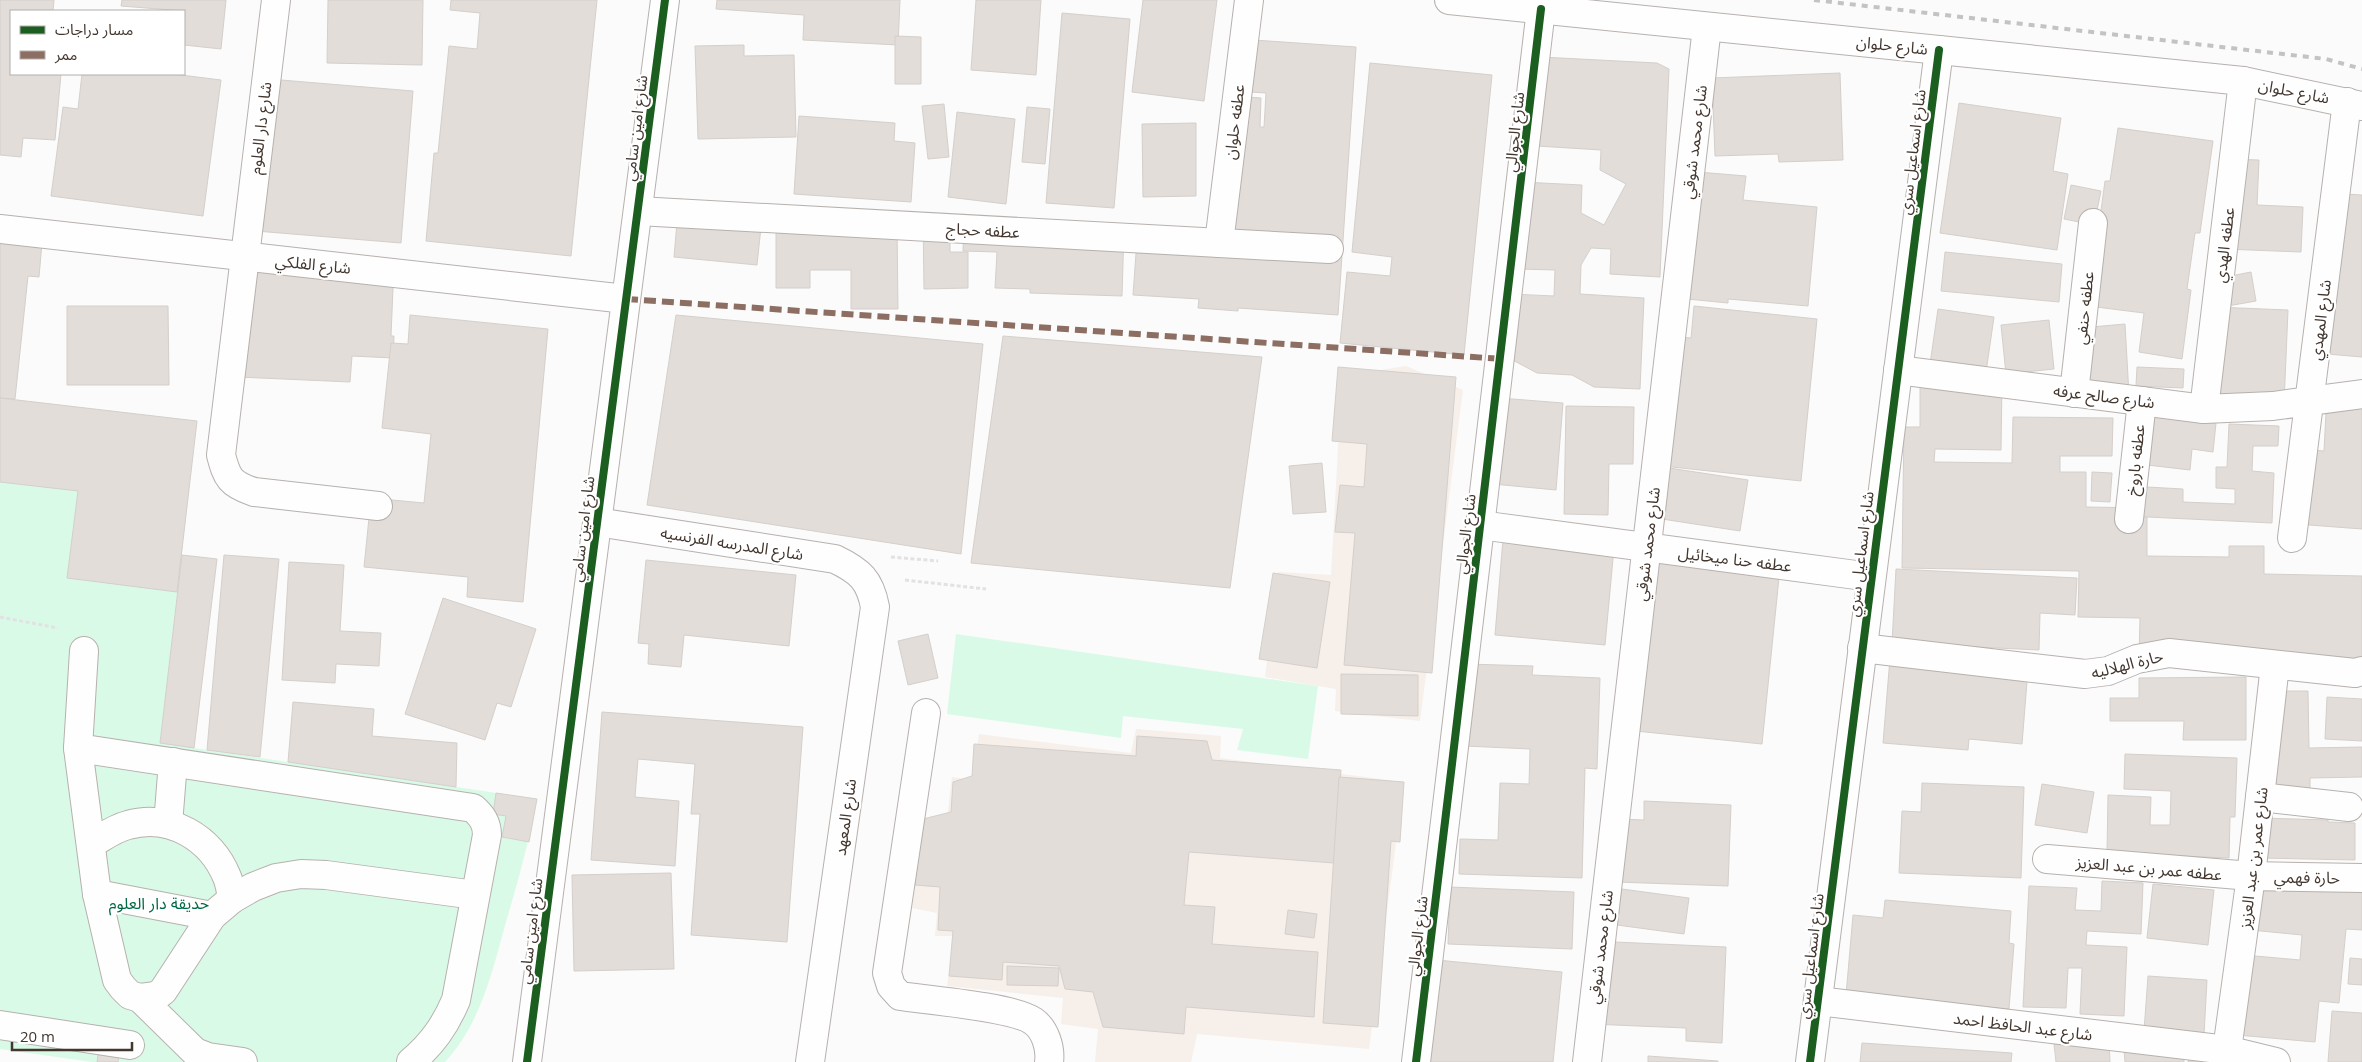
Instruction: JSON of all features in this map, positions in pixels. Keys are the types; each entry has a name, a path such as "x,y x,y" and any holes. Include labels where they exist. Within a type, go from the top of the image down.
{"street":[{"name":"شارع دار العلوم","path":"276,0 221,455 226,474 240,487 254,492 378,506"},
{"name":"شارع امين سامي","path":"527,1062 665,0"},
{"name":"عطفه حلوان","path":"1220,243 1249,0"},
{"name":"شارع حلوان","path":"1450,0 2243,81 2355,104"},
{"name":"شارع الجوالي","path":"1416,1062 1480,525 1502,359 1541,9"},
{"name":"شارع محمد شوقي","path":"1587,1062 1707,27"},
{"name":"شارع اسماعيل سري","path":"1810,1062 1939,50"},
{"name":"عطفه الهدي","path":"2204,409 2243,81"},
{"name":"شارع المهدي","path":"2292,538 2310,400 2355,104"},
{"name":"عطفه حجاج","path":"638,211 1329,249"},
{"name":"عطفه حنفي","path":"2074,393 2093,222"},
{"name":"شارع الفلكي","path":"0,229 626,299"},
{"name":"شارع صالح عرفه","path":"1898,370 2204,409 2273,406 2362,394"},
{"name":"عطفه باروخ","path":"2129,519 2142,401"},
{"name":"شارع المدرسه الفرنسيه","path":"597,522 835,559 862,575"},
{"name":"عطفه حنا ميخائيل","path":"1480,525 1871,576"},
{"name":"شارع المعهد","path":"810,1062 875,607 872,590 862,575"},
{"name":"حارة الهلاليه","path":"1862,648 2084,674 2108,671 2137,659 2169,653 2275,666 2355,673 2362,671"},
{"path":"84,651 78,748 97,894 117,980 130,995 140,998 156,996 168,985 222,908 252,887 276,878 301,874 326,875 475,895"},
{"name":"شارع عمر بن عبد العزيز","path":"2227,1050 2251,876 2275,666"},
{"path":"926,713 887,973 891,986 900,996 1011,1012 1033,1021 1044,1034 1050,1054 1049,1062"},
{"path":"78,748 473,808 484,819 487,835 456,1000 440,1032 430,1046 412,1062"},
{"path":"168,824 173,762"},
{"path":"2260,797 2349,807"},
{"path":"91,844 129,824 148,822 168,824 188,831 205,843 218,860 228,878 222,908"},
{"name":"عطفه عمر بن عبد العزيز","path":"2047,859 2251,876"},
{"name":"حارة فهمي","path":"2251,876 2362,878"},
{"path":"97,894 222,908"},
{"path":"0,1025 128,1054 140,998"},
{"path":"140,998 195,1052 208,1057 244,1062"},
{"name":"شارع عبد الحافظ احمد","path":"1818,1001 2227,1050 2276,1062"}],"path":[{"path":"862,575 884,557 938,561"},
{"path":"862,575 986,589"},
{"path":"0,617 54,626 78,641 84,651"}],"shaded area":[{"path":"1406,366 1463,390 1420,721 1335,711 1336,689 1265,677 1278,572 1331,575 1342,376"},
{"path":"1136,729 1221,736 1220,758 1404,782 1369,1049 1197,1034 1191,1062 1095,1062 1098,1029 1061,1024 1063,998 947,986 954,936 935,936 937,913 912,908 925,818 947,818 952,777 972,780 979,734 1131,753"}],"green space":[{"name":"حديقة دار العلوم","path":"0,398 197,421 160,743 537,799 519,877 484,996 468,1031 445,1062 92,1062 0,1049"},
{"path":"956,634 1318,686 1308,759 1237,750 1243,729 1123,716 1121,738 947,714"}],"building":[{"path":"0,0 54,0 53,10 10,10 10,75 61,75 55,140 23,138 21,157 0,155"},
{"path":"122,0 226,0 221,49 185,45 185,10 121,6"},
{"path":"328,0 423,0 422,65 327,63"},
{"path":"451,0 597,0 571,256 426,241 434,153 438,153 449,46 477,49 480,13 450,10"},
{"path":"717,0 900,0 898,45 803,40 804,15 716,9"},
{"path":"976,0 1041,0 1036,75 971,70"},
{"path":"1143,0 1217,0 1204,101 1132,92"},
{"path":"1062,13 1130,19 1114,208 1046,203"},
{"path":"895,36 921,37 921,84 895,84"},
{"path":"1239,39 1356,47 1338,315 1238,308 1238,311 1198,308 1199,299 1133,295 1138,226 1222,232 1231,96 1261,98 1260,127 1264,127 1266,93 1236,91"},
{"path":"744,45 744,56 794,55 796,137 698,139 695,46"},
{"path":"1541,57 1657,63 1669,69 1660,277 1610,274 1611,249 1591,248 1581,265 1580,294 1644,298 1640,389 1594,387 1572,375 1537,373 1507,357 1510,294 1554,296 1555,270 1518,269 1522,182 1582,185 1581,213 1604,225 1626,184 1600,170 1601,150 1537,146"},
{"path":"1370,63 1492,75 1464,355 1340,343 1347,272 1390,276 1392,257 1352,252"},
{"path":"1840,73 1843,160 1779,162 1778,154 1715,156 1712,78"},
{"path":"82,75 181,75 221,80 203,216 51,196 63,107 78,109"},
{"path":"269,79 413,91 401,243 256,231"},
{"path":"1959,103 2061,118 2053,171 2068,174 2057,250 1940,233"},
{"path":"944,104 949,157 928,159 922,106"},
{"path":"1027,107 1050,109 1045,164 1022,162"},
{"path":"957,112 1015,119 1006,204 948,197"},
{"path":"799,116 895,123 894,141 915,143 911,202 794,194"},
{"path":"1196,123 1196,196 1143,197 1142,124"},
{"path":"2118,128 2213,141 2200,233 2195,233 2187,289 2191,290 2182,359 2139,352 2144,313 2088,306 2105,181 2110,181"},
{"path":"2227,159 2259,160 2257,205 2303,207 2301,252 2224,249"},
{"path":"1698,172 1746,176 1743,200 1817,207 1808,306 1728,299 1728,303 1687,299"},
{"path":"2071,185 2101,191 2094,225 2064,219"},
{"path":"2328,193 2362,195 2362,357 2315,353"},
{"path":"679,199 763,208 757,265 674,257"},
{"path":"923,216 950,216 950,252 968,252 968,288 924,289"},
{"path":"776,224 897,224 898,309 851,309 851,270 810,270 810,288 776,288"},
{"path":"964,224 1124,229 1122,296 1030,293 1030,289 995,288 997,252 963,251"},
{"path":"0,239 42,243 39,277 28,276 15,399 0,398"},
{"path":"1945,252 2062,264 2059,302 1941,291"},
{"path":"243,258 394,264 391,336 394,336 393,358 352,356 350,382 238,377"},
{"path":"2251,272 2256,301 2222,307 2216,279"},
{"path":"67,306 168,306 169,385 67,385"},
{"path":"1694,306 1817,319 1801,481 1654,465 1667,336 1691,338"},
{"path":"2215,307 2288,310 2284,404 2210,400"},
{"path":"1938,309 1994,317 1986,372 1930,364"},
{"path":"410,315 548,329 523,602 467,597 468,577 364,567 371,498 424,503 431,434 382,428 391,343 408,344"},
{"path":"676,315 983,344 961,554 647,505"},
{"path":"2049,320 2054,369 2006,374 2001,325"},
{"path":"2125,324 2129,395 2085,398 2080,328"},
{"path":"1003,336 1262,357 1230,588 971,563"},
{"path":"1338,367 1456,377 1432,673 1344,665 1355,533 1335,532 1340,485 1364,487 1367,444 1332,441"},
{"path":"2137,367 2184,369 2183,388 2136,386"},
{"path":"1920,381 2002,382 2001,450 1935,449 1934,462 2012,463 2013,417 2113,418 2112,456 2060,456 2060,472 2086,472 2086,507 2147,508 2147,556 2229,557 2229,546 2264,546 2264,574 2362,576 2362,660 2139,656 2140,618 2078,617 2079,571 1902,568 1904,427 1920,427"},
{"path":"2327,393 2362,395 2362,529 2296,524 2301,449 2324,451"},
{"path":"0,398 197,421 177,592 67,578 78,491 0,482"},
{"path":"1500,398 1563,403 1556,490 1493,484"},
{"path":"1566,406 1634,407 1633,464 1609,464 1608,515 1564,514"},
{"path":"2135,413 2216,423 2213,452 2192,449 2190,470 2130,463"},
{"path":"2229,424 2279,426 2278,446 2253,446 2252,471 2274,473 2272,523 2127,516 2129,486 2183,489 2183,502 2235,504 2235,489 2216,488 2216,467 2227,467"},
{"path":"1322,463 1326,512 1293,514 1289,466"},
{"path":"1656,466 1748,480 1740,531 1649,517"},
{"path":"2092,472 2112,473 2110,502 2091,501"},
{"path":"1504,527 1615,537 1605,645 1495,635"},
{"path":"1644,554 1780,568 1762,744 1626,730"},
{"path":"182,555 217,559 194,748 160,743"},
{"path":"224,555 279,559 260,757 207,750"},
{"path":"646,560 796,575 789,646 684,635 681,667 648,664 649,644 638,643"},
{"path":"289,562 344,565 340,631 381,633 379,666 336,664 335,683 282,680"},
{"path":"1896,569 2077,578 2075,615 2040,613 2039,650 1892,643"},
{"path":"1273,573 1330,582 1317,668 1259,659"},
{"path":"443,598 536,629 511,707 497,703 485,740 405,714"},
{"path":"928,634 938,678 908,685 898,641"},
{"path":"1891,646 2029,657 2022,744 1969,739 1968,750 1883,743"},
{"path":"1467,664 1533,666 1532,675 1600,678 1597,769 1585,768 1582,878 1459,874 1460,839 1498,840 1500,783 1529,784 1530,749 1465,746"},
{"path":"1341,674 1418,675 1418,716 1341,714"},
{"path":"2246,677 2246,740 2183,740 2184,721 2110,721 2110,698 2139,698 2139,678"},
{"path":"2263,691 2308,691 2309,748 2362,747 2362,777 2310,778 2310,796 2257,797"},
{"path":"2327,697 2362,699 2362,741 2325,739"},
{"path":"293,702 374,709 372,736 457,743 456,787 288,762"},
{"path":"602,712 803,727 787,942 691,935 700,814 691,814 695,764 638,759 635,797 679,801 675,866 591,860"},
{"path":"1137,736 1207,741 1212,760 1341,770 1334,863 1189,852 1184,905 1215,907 1212,944 1318,952 1314,1017 1186,1007 1184,1034 1103,1027 1093,992 1065,989 1059,966 1003,962 1002,980 949,976 953,931 938,930 940,887 915,885 919,820 951,812 953,782 972,776 974,744 1136,756"},
{"path":"2125,754 2237,758 2235,817 2230,817 2229,858 2107,853 2108,795 2151,797 2150,825 2170,825 2171,791 2124,789"},
{"path":"1339,777 1404,782 1400,842 1391,841 1378,1027 1323,1023"},
{"path":"1922,783 2024,787 2021,878 1899,873 1902,811 1921,812"},
{"path":"2042,784 2094,792 2087,833 2035,825"},
{"path":"496,793 537,799 529,842 502,837 506,816 493,814"},
{"path":"1644,801 1731,805 1728,886 1617,882 1619,819 1644,820"},
{"path":"2261,818 2328,820 2328,822 2355,823 2355,860 2260,858"},
{"path":"2256,870 2306,887 2362,892 2362,930 2346,929 2339,1003 2319,1001 2315,1042 2237,1035 2244,955 2300,960 2302,935 2251,930"},
{"path":"671,873 674,969 574,971 572,875"},
{"path":"2102,881 2143,883 2141,934 2087,931 2086,945 2127,947 2124,1016 2080,1014 2082,968 2068,968 2066,1008 2023,1007 2029,886 2077,888 2075,910 2101,911"},
{"path":"2153,884 2214,890 2208,945 2147,938"},
{"path":"1450,887 1574,892 1572,949 1448,944"},
{"path":"1607,887 1689,898 1684,934 1602,923"},
{"path":"1885,900 2011,911 2009,943 2014,944 2009,1009 1846,995 1853,915 1883,918"},
{"path":"1288,910 1317,914 1314,938 1285,934"},
{"path":"1593,941 1726,947 1722,1043 1686,1041 1686,1028 1590,1024"},
{"path":"1416,958 1562,972 1553,1062 1406,1062"},
{"path":"2350,958 2362,959 2362,985 2348,984"},
{"path":"1007,966 1059,968 1058,986 1007,985"},
{"path":"2148,976 2207,980 2204,1035 2144,1031"},
{"path":"2332,1011 2362,1013 2362,1062 2328,1062"},
{"path":"2109,1040 2110,1062 2056,1062 2054,1044"},
{"path":"1862,1043 2012,1053 2011,1062 1860,1062"},
{"path":"2183,1046 2184,1062 2125,1062 2124,1050"},
{"path":"99,1047 120,1050 118,1062 97,1062"},
{"path":"2190,1051 2202,1053 2201,1062 2188,1062"},
{"path":"1648,1056 1718,1061 1718,1062 1648,1062"}],"railway":[{"path":"1814,0 2326,59 2362,69"}],"marked path":[{"path":"626,299 1502,359"}],"cycle path":[{"path":"527,1062 665,0"},
{"path":"1416,1062 1541,9"},
{"path":"1810,1062 1939,50"}]}
